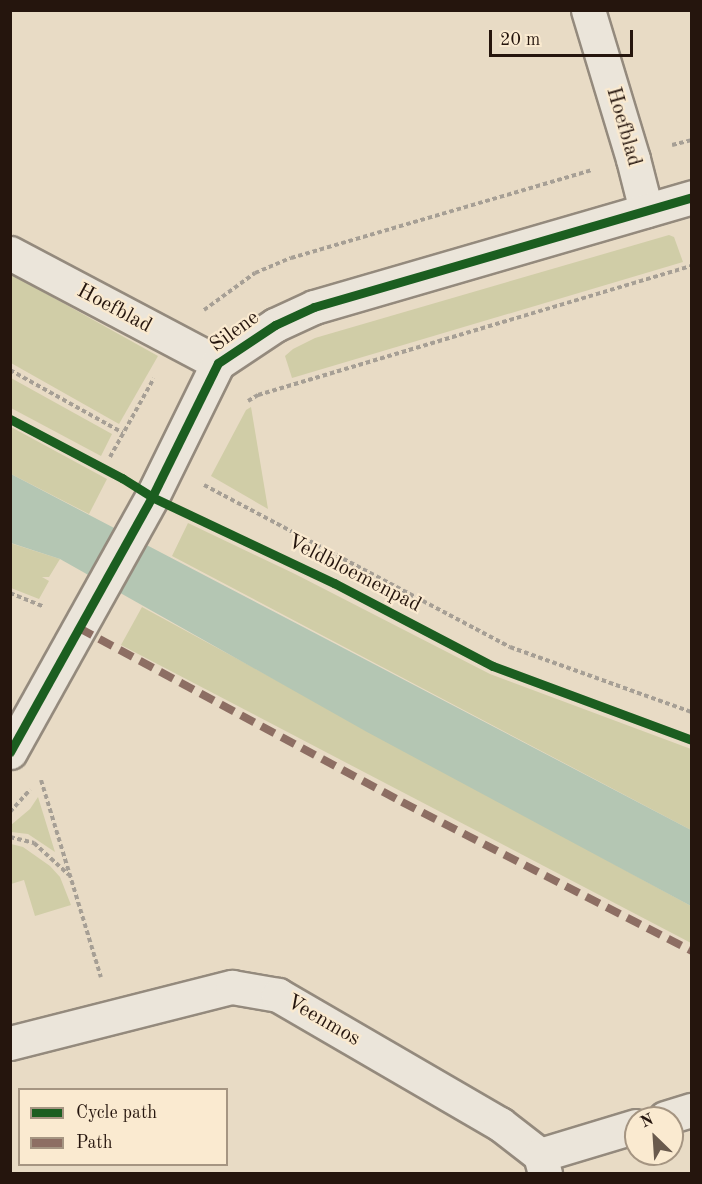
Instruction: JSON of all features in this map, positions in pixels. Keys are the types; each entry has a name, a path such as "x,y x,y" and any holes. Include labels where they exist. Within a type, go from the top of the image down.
{"street":[{"name":"Hoefblad","path":"588,10 646,210"},
{"name":"Silene","path":"10,752 139,521 218,363 275,325 314,308 692,197"},
{"name":"Hoefblad","path":"10,253 218,363"},
{"name":"Veenmos","path":"10,1043 232,987 278,995 500,1124 543,1164 624,1131"}],"path":[{"path":"200,313 255,273 291,258 602,167"},
{"path":"242,405 258,395 692,266"},
{"path":"10,370 123,433"},
{"path":"110,457 158,372"},
{"path":"198,482 510,647 692,712"},
{"path":"10,593 46,608"},
{"path":"39,777 113,1017"},
{"path":"10,837 34,843 70,876"}],"shaded area":[{"path":"669,235 674,237 683,262 292,378 285,356 293,349 315,338"},
{"path":"11,274 158,356 119,424 11,363"},
{"path":"11,378 112,434 101,456 11,408"},
{"path":"251,407 268,509 211,476 246,410"},
{"path":"11,427 107,479 89,514 11,474"},
{"path":"11,474 691,830 691,906 367,732 60,559 11,543"},
{"path":"188,523 295,574 490,674 691,749 691,830 172,556"},
{"path":"10,543 60,559 49,577 42,577 49,581 39,599 11,588"},
{"path":"142,607 691,906 691,943 121,645"},
{"path":"38,797 55,852 28,834 11,832 11,825 30,809"},
{"path":"11,844 23,847 50,866 60,877 71,905 35,916 24,880 11,884"}],"marked path":[{"path":"79,628 402,802 692,951"}],"cycle path":[{"path":"10,752 152,497 218,363 275,325 314,307 692,197"},
{"name":"Veldbloemenpad","path":"10,419 122,478 152,497 334,583 493,666 692,740"}]}
